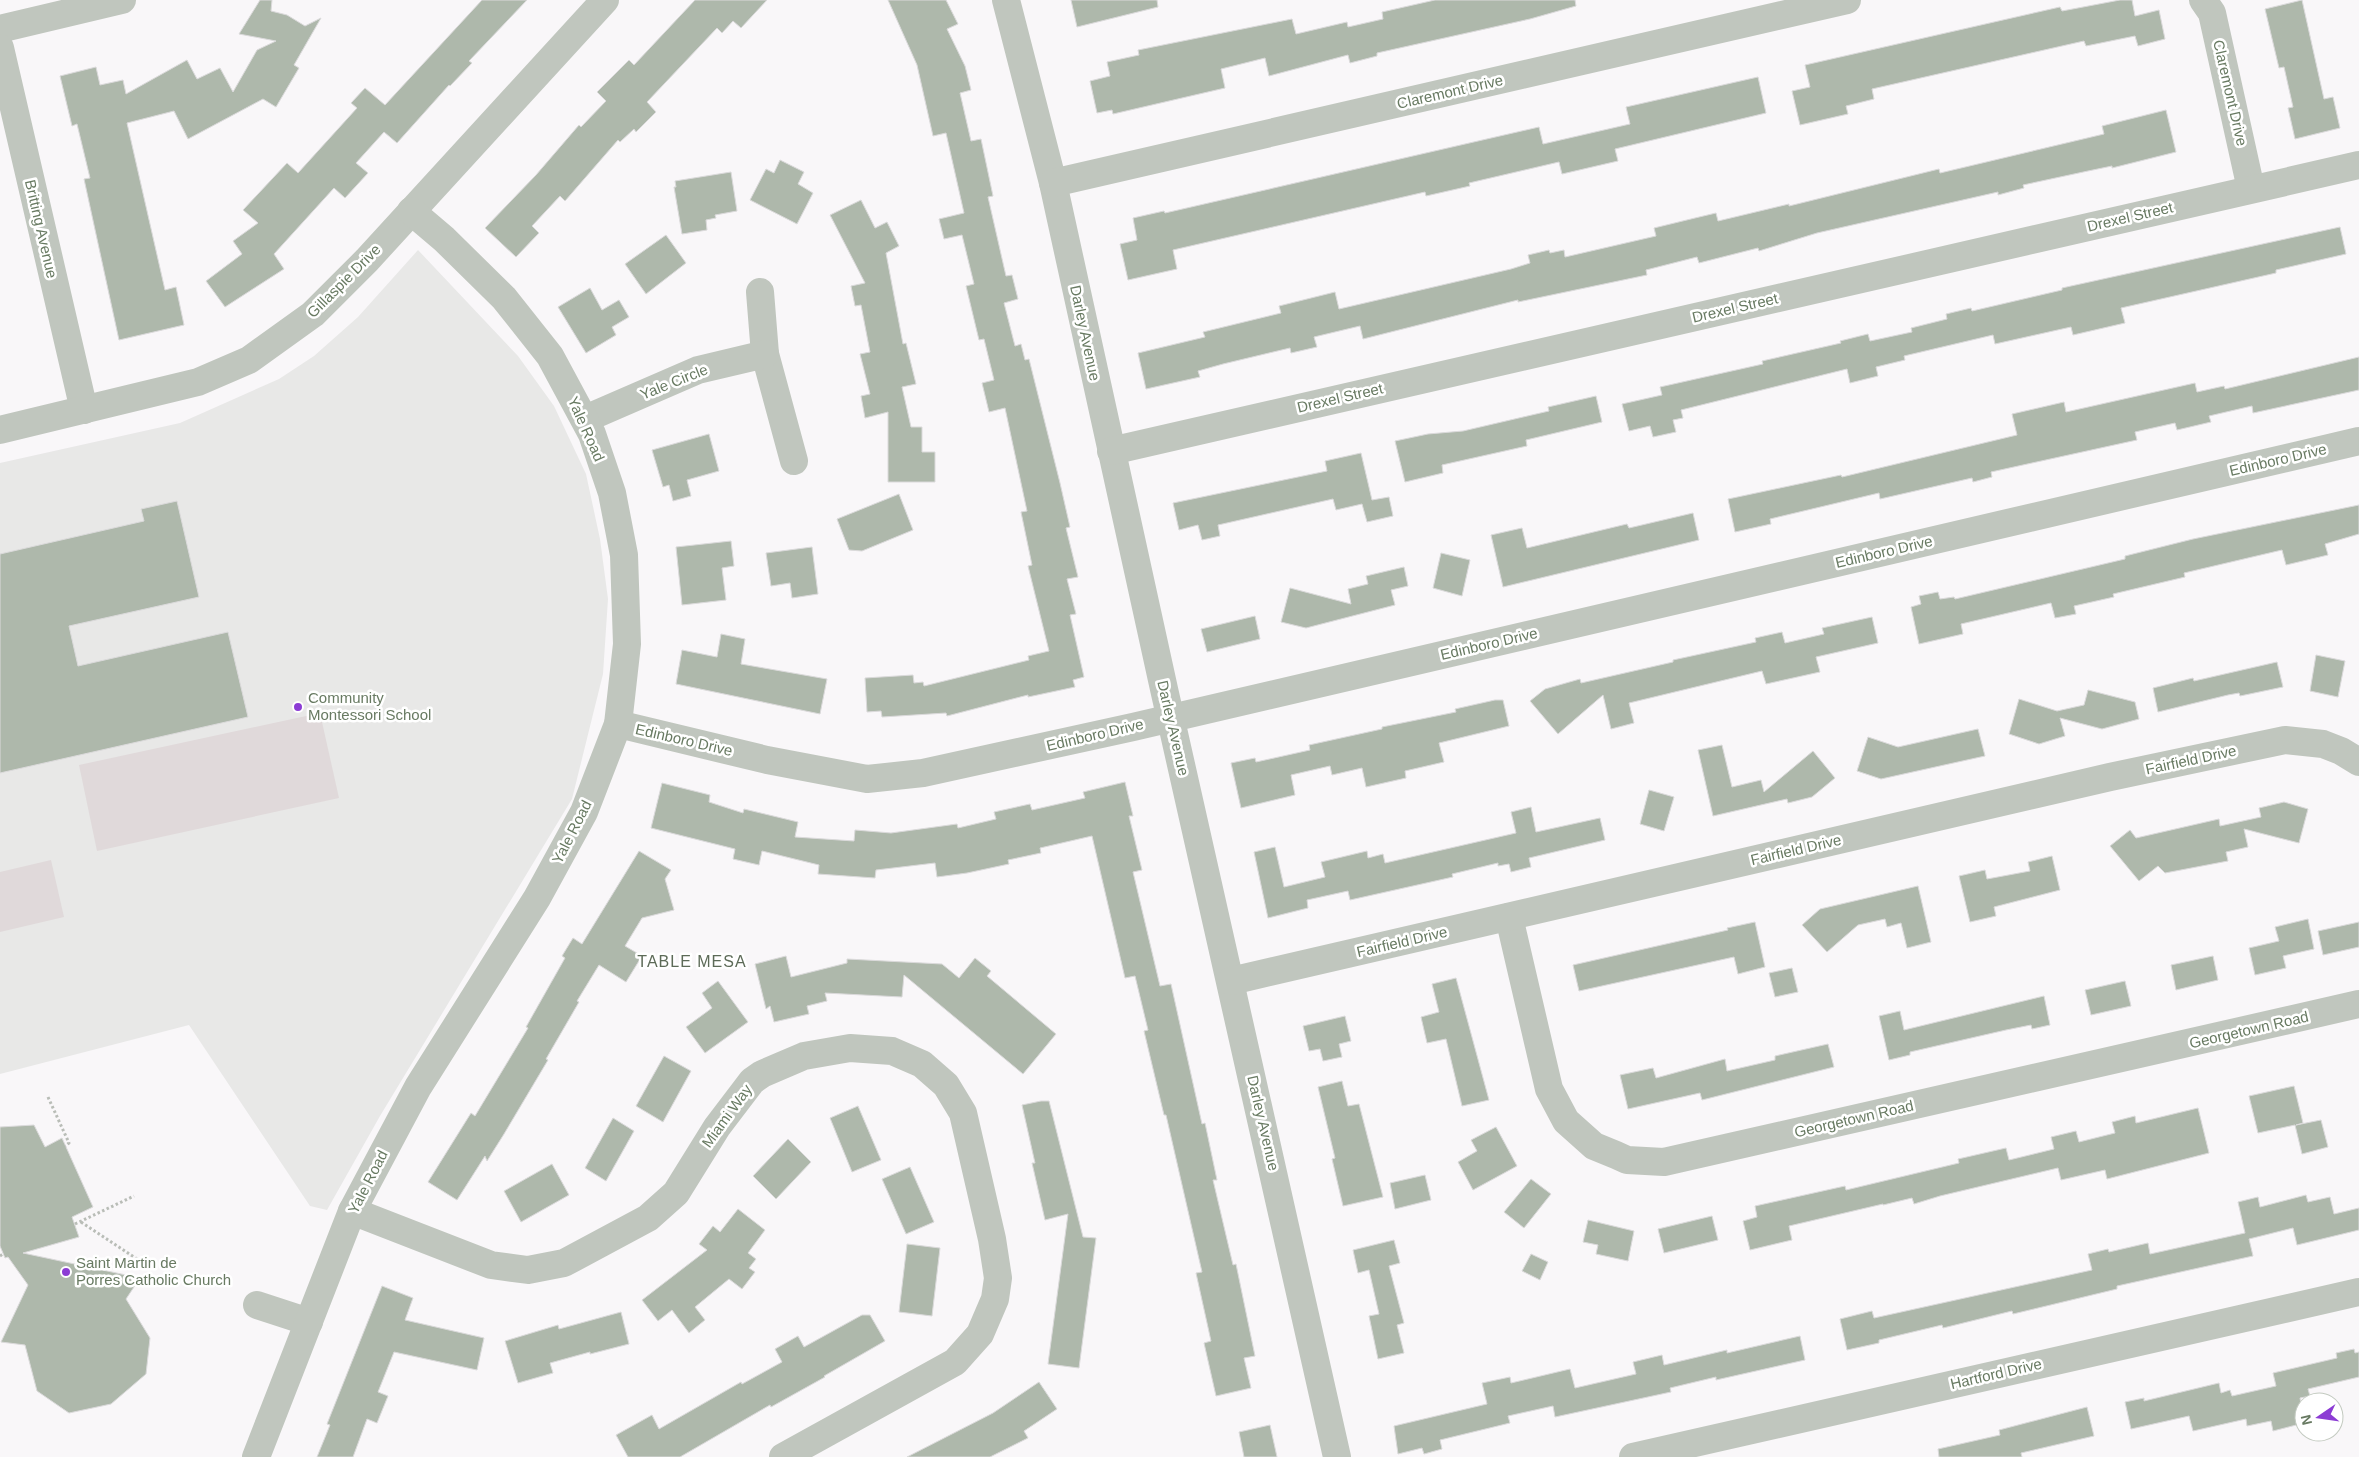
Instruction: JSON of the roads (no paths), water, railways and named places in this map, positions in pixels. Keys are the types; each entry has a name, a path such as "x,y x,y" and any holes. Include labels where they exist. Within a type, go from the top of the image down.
{"street":[{"path":"0,29 122,0"},
{"name":"Gillaspie Drive","path":"0,430 198,382 249,360 313,314 411,211 605,0"},
{"name":"Darley Avenue","path":"1006,0 1053,183 1170,718 1231,981 1337,1457"},
{"name":"Claremont Drive","path":"1053,183 1847,0"},
{"name":"Claremont Drive","path":"2203,0 2212,13 2251,189"},
{"name":"Britting Avenue","path":"0,48 84,410"},
{"name":"Drexel Street","path":"1111,451 2359,165"},
{"name":"Yale Road","path":"256,1457 352,1211 418,1087 537,898 571,836 584,812 618,724 627,644 624,555 612,494 586,420 550,356 504,298 444,239 411,211"},
{"path":"760,292 765,354 794,461"},
{"name":"Yale Circle","path":"586,420 698,370 765,354"},
{"name":"Edinboro Drive","path":"618,724 768,760 867,779 923,773 1170,718 2359,441"},
{"name":"Fairfield Drive","path":"1231,981 2101,779 2285,740 2323,744 2341,751 2359,762"},
{"name":"Georgetown Road","path":"1509,917 1549,1090 1566,1121 1594,1146 1627,1160 1664,1162 2359,1004"},
{"name":"Miami Way","path":"352,1211 491,1265 528,1270 564,1263 648,1218 676,1193 717,1127 752,1081 762,1074 804,1056 850,1048 892,1051 922,1064 946,1085 963,1113 992,1240 998,1278 995,1299 980,1334 954,1362 783,1457"},
{"name":"Hartford Drive","path":"1633,1457 2359,1292"},
{"path":"257,1304 309,1322"}],"place":[{"name":"Community Montessori School","path":"298,707"},
{"name":"Saint Martin de Porres Catholic Church","path":"66,1272"}],"district":[{"name":"TABLE MESA","path":"692,961"}]}
